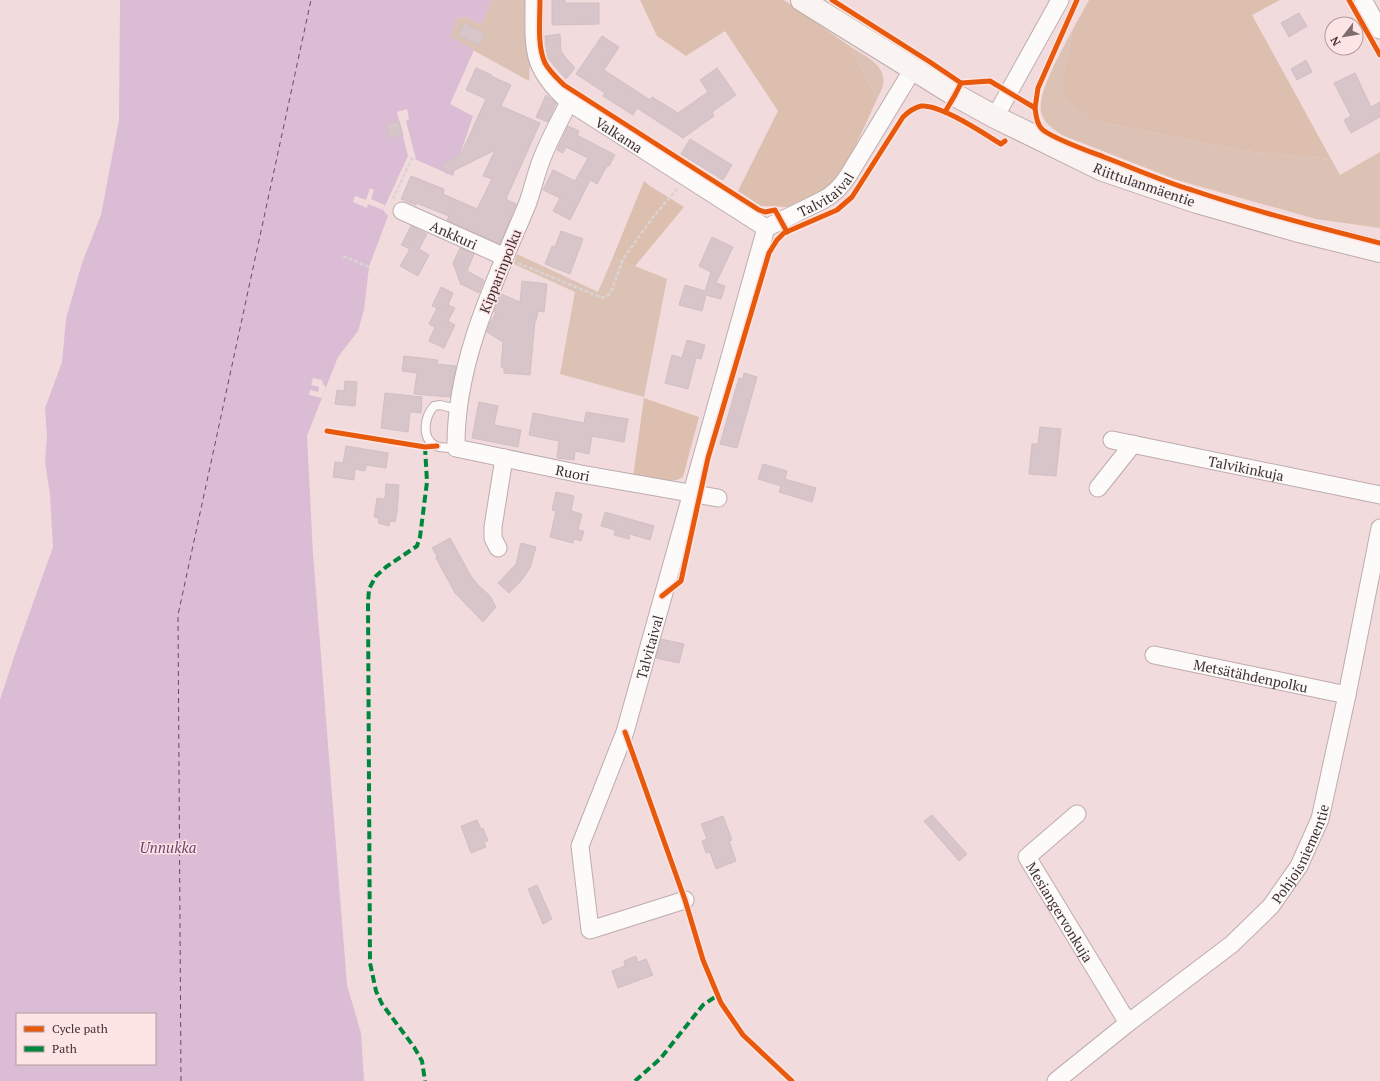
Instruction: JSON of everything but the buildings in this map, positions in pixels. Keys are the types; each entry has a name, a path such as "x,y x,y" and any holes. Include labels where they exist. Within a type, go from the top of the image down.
{"street":[{"name":"Valkama","path":"534,0 534,44 538,63 546,78 556,90 569,102 766,228"},
{"name":"Riittulanmäentie","path":"802,0 913,70 995,117 1103,170 1196,202 1295,230 1380,251"},
{"path":"995,117 1060,0"},
{"path":"1363,0 1380,28"},
{"name":"Talvitaival","path":"686,900 590,930 580,846 625,732 766,228 827,198 840,188 913,70"},
{"name":"Kipparinpolku","path":"456,448 457,409 473,340 528,202 543,156 569,102"},
{"name":"Ankkuri","path":"397,206 505,257"},
{"name":"Talvikinkuja","path":"1112,440 1380,495"},
{"path":"1098,488 1133,444"},
{"name":"Ruori","path":"456,448 581,474 718,498"},
{"path":"498,548 493,538 493,527 504,458"},
{"name":"Pohjoisniementie","path":"1056,1081 1128,1023 1232,944 1271,906 1299,866 1320,819 1348,695 1380,528"},
{"name":"Metsätähdenpolku","path":"1154,655 1348,695"},
{"name":"Mesiangervonkuja","path":"1077,814 1027,856 1128,1023"}],"lane":[{"path":"456,448 437,446 430,441 426,428 427,418 434,406 440,405 457,409"}],"path":[{"path":"397,206 412,158"},
{"path":"505,257 595,296 604,298 611,292 623,259 653,217 687,177"},
{"path":"342,256 369,267"}],"shaded area":[{"path":"492,0 527,0 530,62 529,81 449,37 457,18 466,17 481,24"},
{"path":"640,0 784,0 851,47 877,99 845,169 829,187 808,200 787,207 761,206 738,191 778,111 725,31 686,56 657,36"},
{"path":"1089,0 1280,0 1252,15 1331,159 1243,151 1092,120 1065,96 1065,69 1073,29"},
{"path":"1073,29 1065,69 1092,120 1243,151 1331,159 1340,175 1380,152 1380,228 1316,219 1177,180 1062,135 1046,122 1042,115 1042,96 1057,59"},
{"path":"851,47 874,62 882,72 883,85 877,99"},
{"path":"644,181 684,207 635,266 613,257"},
{"path":"517,254 598,292 613,257 667,279 644,397 560,374 575,292 514,264"},
{"path":"644,398 699,417 683,477 672,481 659,481 633,477"}],"water":[{"name":"Unnukka","path":"120,0 492,0 481,24 466,17 458,18 450,36 474,50 450,104 473,116 453,176 408,156 383,210 388,216 369,267 364,310 358,331 338,357 307,436 313,554 347,985 361,1033 364,1081 0,1081 0,700 53,547 50,495 45,462 47,436 45,408 62,362 66,319 82,263 101,215 119,120"}],"pier":[{"path":"407,109 409,119 406,121 416,159 408,156 397,112"},
{"path":"370,188 374,190 371,199 385,205 383,210 368,204 367,208 353,202 355,196 366,200"},
{"path":"313,378 322,380 326,387 322,398 309,395 310,390 318,392 319,387 311,385"}],"ferry route":[{"path":"181,1081 178,615 311,0"}],"marked path":[{"path":"425,447 427,482 420,537 417,546 386,567 376,576 369,589 368,603 370,963 376,991 382,1004 414,1047 422,1061 425,1081"},
{"path":"635,1081 660,1059 703,1005 718,995"}],"cycle path":[{"path":"540,0 542,56 549,69 564,85 759,210 765,212 775,210 787,232"},
{"path":"832,0 961,83"},
{"path":"945,112 961,83 990,81 1035,108 1038,88 1077,0"},
{"path":"1349,0 1380,55"},
{"path":"662,596 681,581 708,458 769,253 777,240 784,233 837,210 852,197 903,117 916,108 921,106 929,107 950,114 1001,144 1005,141"},
{"path":"1035,108 1039,126 1045,132 1080,148 1170,183 1215,198 1380,243"},
{"path":"327,431 425,447 437,446"},
{"path":"625,732 685,900 703,960 721,1003 743,1035 792,1081"}]}
